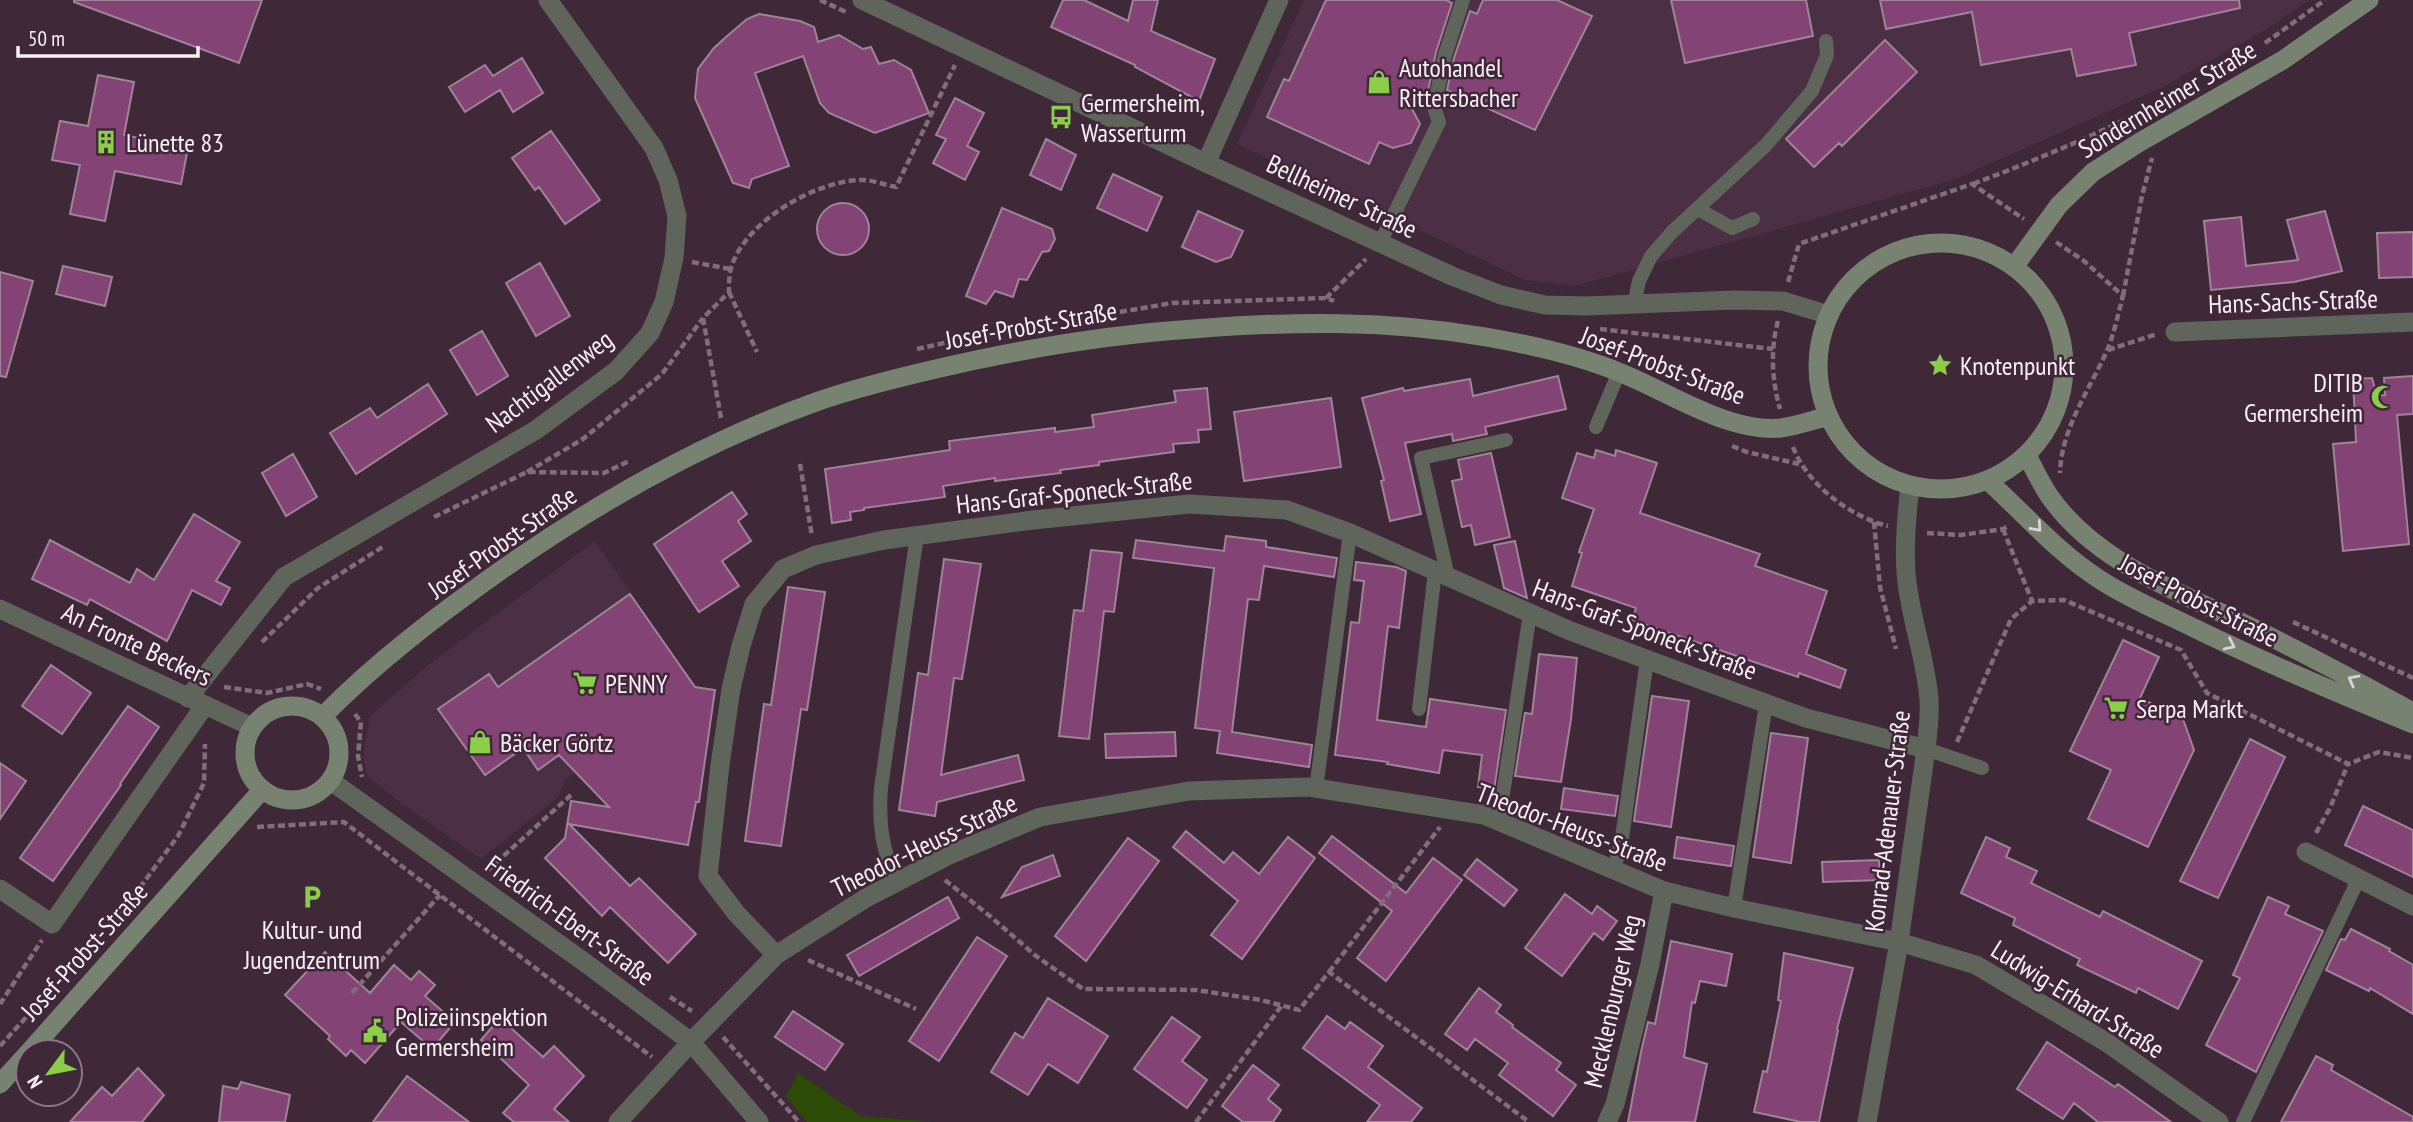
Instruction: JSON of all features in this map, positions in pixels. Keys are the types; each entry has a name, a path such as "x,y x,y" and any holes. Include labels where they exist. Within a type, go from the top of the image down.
{"main road":[{"name":"Sondernheimer Straße","path":"2014,267 2039,230 2077,186 2093,172 2140,142 2284,60 2369,0"},
{"path":"1942,244 1974,248 2014,267 2033,285 2049,307 2059,332 2064,358 2063,385 2056,411 2044,435 2027,455 2008,470 1988,481 1962,488 1936,489 1910,485 1889,478 1870,467 1853,452 1840,435 1822,396 1819,376 1822,335 1840,297 1862,273 1889,255 1910,247 1942,244"},
{"name":"Josef-Probst-Straße","path":"323,716 453,605 548,538 649,477 755,426 815,402 864,386 1004,352 1153,332 1250,324 1339,322 1398,326 1483,337 1572,356 1619,372 1726,420 1748,426 1785,427 1829,416"},
{"name":"Josef-Probst-Straße","path":"2027,455 2050,498 2065,515 2116,559 2413,712"},
{"name":"Josef-Probst-Straße","path":"1988,481 2075,561 2123,594 2282,670 2413,724"},
{"path":"293,705 309,708 323,716 333,727 340,755 331,781 320,792 306,799 283,799 262,790 247,767 246,740 252,727 263,715 277,707 293,705"},
{"name":"Josef-Probst-Straße","path":"41,1038 262,790"},
{"name":"Josef-Probst-Straße","path":"0,1084 14,1068"}],"street":[{"name":"Nachtigallenweg","path":"197,701 284,576 536,430 616,371 650,333 664,302 674,258 677,216 668,180 654,148 548,0"},
{"name":"Bellheimer Straße","path":"862,0 1206,163 1376,248 1501,295 1545,305 1783,301 1829,316"},
{"path":"1206,163 1279,0"},
{"name":"Hans-Sachs-Straße","path":"2175,332 2413,322"},
{"name":"Konrad-Adenauer-Straße","path":"1867,1122 1899,942 1926,749 1929,702 1906,571 1905,531 1910,485"},
{"name":"Hans-Graf-Sponeck-Straße","path":"780,953 736,913 708,876 731,689 754,604 783,569 816,555 884,540 1033,520 1189,504 1287,510 1350,533 1530,613 1647,660 1806,718 1926,749"},
{"name":"An Fronte Beckers","path":"0,609 252,727"},
{"name":"Josef-Probst-Straße","path":"52,924 197,701"},
{"name":"Friedrich-Ebert-Straße","path":"331,781 587,964 691,1042 759,1122"},
{"name":"Theodor-Heuss-Straße","path":"618,1122 691,1042 780,953 866,898 927,867 1040,817 1189,791 1315,789 1483,815 1664,891 1899,942"},
{"path":"2306,852 2413,906"},
{"path":"0,889 52,924"},
{"name":"Mecklenburger Weg","path":"1607,1122 1615,1104 1634,1028 1664,891"},
{"name":"Ludwig-Erhard-Straße","path":"1899,942 1976,965 2106,1042 2219,1122"}],"lane":[{"path":"1376,248 1438,122 1434,107 1463,0"},
{"path":"1634,304 1639,281 1651,256 1672,232 1766,145 1812,91 1827,55 1826,41"},
{"path":"1698,209 1732,228 1753,219"},
{"path":"1596,427 1619,372"},
{"path":"1419,709 1441,574 1421,458 1506,440"},
{"path":"1315,789 1350,533"},
{"path":"895,883 881,842 878,817 917,536"},
{"path":"1499,821 1530,613"},
{"path":"1614,870 1622,838 1647,660"},
{"path":"1734,908 1766,704"},
{"path":"1926,749 1982,768"},
{"path":"2243,1122 2358,878"}],"path":[{"path":"2263,45 2325,0"},
{"path":"757,352 729,292 730,269 745,243 767,220 796,199 830,185 861,179 896,187 956,64"},
{"path":"1773,349 1799,244 1972,184 2068,147 2116,126 2187,88"},
{"path":"2061,480 2062,457 2082,400 2107,350 2123,296 2152,158 2162,151"},
{"path":"1972,184 2084,261 2123,296"},
{"path":"1339,322 1336,302 1326,298 1376,248"},
{"path":"674,258 730,269"},
{"path":"527,472 583,439 662,374 703,318 729,292"},
{"path":"703,318 722,419"},
{"path":"2107,350 2160,333 2175,332"},
{"path":"1724,443 1747,452 1799,464"},
{"path":"800,464 816,555"},
{"path":"1874,523 1880,587 1898,656"},
{"path":"2003,529 2032,601"},
{"path":"1951,756 2011,619 2032,601 2064,600 2181,650 2207,693 2348,764"},
{"path":"2290,620 2413,678"},
{"path":"118,916 178,836 204,783 197,701"},
{"path":"2306,852 2330,808 2348,764 2379,752 2413,758"},
{"path":"488,870 571,795"},
{"path":"927,867 991,917 1036,957 1083,989 1196,990 1261,1000 1299,1010 1454,810"},
{"path":"240,815 252,827 344,822 667,1068"},
{"path":"352,993 440,895"},
{"path":"0,1003 52,924"},
{"path":"0,1046 91,946"},
{"path":"780,953 916,1009"},
{"path":"1329,972 1529,1122"},
{"path":"1196,1122 1282,1005"}],"shaded area":[{"path":"1304,0 2309,0 2264,31 2163,87 1956,179 1575,286 1525,280 1237,144"},
{"path":"595,541 695,687 566,779 558,797 481,859 394,798 367,775 363,757 370,716 428,665"}],"green space":[{"path":"798,1073 861,1116 933,1122 807,1122 786,1097"}],"building":[{"path":"74,0 262,0 239,63"},
{"path":"1063,0 1084,0 1128,21 1133,0 1158,0 1151,31 1215,59 1199,101 1135,65 1051,27"},
{"name":"Autohandel Rittersbacher","path":"1326,0 1446,0 1452,3 1436,52 1428,91 1420,93 1412,109 1420,124 1411,143 1393,148 1379,142 1369,164 1267,117 1284,79 1289,81"},
{"path":"1483,0 1557,0 1592,16 1535,130 1447,90 1454,58 1470,11 1477,14"},
{"path":"1671,0 1806,0 1813,36 1685,63"},
{"path":"1880,0 2239,0 2240,8 2129,33 2136,65 2077,76 2071,49 1981,65 1972,12 1886,29"},
{"path":"759,14 800,21 814,27 818,42 839,35 863,49 871,47 879,64 894,60 911,70 929,113 875,133 829,113 820,103 803,56 755,73 789,166 752,179 749,188 733,183 695,98 698,69 726,37 747,19"},
{"path":"1885,40 1917,72 1842,146 1839,143 1814,167 1786,139"},
{"path":"522,58 543,93 513,112 500,90 465,112 449,87 485,65 493,76"},
{"name":"Lünette 83","path":"98,75 134,82 124,135 188,148 181,184 115,171 105,221 70,214 80,165 52,160 60,121 88,126"},
{"path":"955,98 984,113 967,146 979,152 965,180 933,163 946,139 936,135"},
{"path":"551,131 600,200 565,224 539,187 535,190 512,158"},
{"path":"1046,139 1076,155 1061,190 1030,175"},
{"path":"1113,174 1162,197 1147,231 1097,208"},
{"path":"843,203 862,210 869,229 862,248 843,255 824,248 817,229 824,210"},
{"path":"1002,208 1052,229 1055,239 1049,251 1042,252 1027,280 1019,279 1013,297 995,291 986,304 966,296"},
{"path":"1198,211 1243,231 1231,257 1216,262 1182,247"},
{"path":"2325,211 2342,271 2294,282 2211,290 2204,221 2241,217 2246,266 2298,260 2287,220"},
{"path":"2413,232 2413,277 2379,278 2377,233"},
{"path":"540,263 570,316 536,336 506,283"},
{"path":"63,266 112,277 105,306 56,294"},
{"path":"0,272 33,281 6,377 0,376"},
{"path":"482,331 508,376 477,395 450,350"},
{"path":"1558,376 1566,409 1485,427 1487,434 1453,441 1452,434 1405,443 1421,514 1390,521 1381,481 1384,480 1362,398 1403,388 1404,391 1470,379 1473,396"},
{"path":"2413,376 2413,414 2397,415 2409,544 2343,551 2333,444 2356,442 2353,379 2372,378 2377,396 2385,395 2384,378"},
{"path":"428,384 447,414 356,474 330,433 370,408 377,418"},
{"path":"1207,388 1211,429 1198,430 1199,442 1173,444 1174,452 1099,462 1099,465 1060,470 1061,473 995,481 995,478 943,486 945,497 864,508 850,512 851,520 832,523 825,469 950,450 949,441 1055,428 1055,432 1094,427 1092,415 1176,402 1174,391"},
{"path":"1331,398 1341,467 1244,481 1234,412"},
{"path":"1596,450 1615,456 1616,450 1657,463 1640,513 1760,554 1755,566 1827,591 1806,654 1846,670 1840,688 1799,673 1798,677 1632,620 1636,608 1572,586 1582,553 1579,552 1594,509 1562,498 1577,453 1594,458"},
{"path":"1491,453 1510,537 1475,545 1471,525 1462,527 1452,481 1462,479 1458,460"},
{"path":"293,454 317,497 286,516 262,473"},
{"path":"732,492 747,514 738,521 751,541 722,561 739,586 699,612 654,544"},
{"path":"194,514 240,542 216,581 230,588 221,605 192,590 167,641 90,599 87,605 32,579 50,540 130,583 137,569 154,580"},
{"path":"1226,536 1266,541 1266,547 1337,558 1334,577 1264,566 1259,600 1248,599 1232,732 1312,745 1309,767 1217,753 1220,731 1195,728 1214,568 1133,558 1136,540 1224,551"},
{"path":"1515,541 1527,598 1504,588 1494,545"},
{"path":"1091,550 1122,553 1114,612 1104,611 1089,739 1059,736 1074,610 1083,611"},
{"path":"944,559 981,564 962,679 954,678 941,775 1018,755 1024,780 937,802 935,816 899,810 918,673 928,675"},
{"path":"1356,562 1396,567 1406,571 1399,628 1388,626 1377,720 1426,727 1430,699 1506,710 1494,790 1478,787 1482,755 1443,750 1439,773 1387,764 1388,762 1335,755 1351,622 1359,623 1364,581 1354,580"},
{"path":"788,587 825,592 807,710 801,709 781,846 745,841 764,704 771,705"},
{"path":"630,594 695,687 715,690 699,802 696,802 688,845 569,824 630,886 639,878 696,934 668,963 610,907 602,916 545,858 565,838 571,801 609,807 559,755 538,770 523,748 485,775 438,709 489,674 498,687"},
{"path":"2123,640 2159,657 2140,698 2183,719 2194,750 2148,847 2088,819 2111,770 2070,751"},
{"path":"1539,654 1577,658 1561,782 1515,776 1525,713 1532,714"},
{"path":"51,665 91,693 62,734 22,706"},
{"path":"1652,696 1689,701 1671,827 1634,821"},
{"path":"128,706 159,727 53,881 20,858"},
{"path":"1175,732 1176,756 1106,758 1105,734"},
{"path":"1771,733 1808,738 1791,863 1753,857"},
{"path":"2250,739 2285,757 2218,898 2180,881"},
{"path":"0,763 26,781 0,819"},
{"path":"1564,788 1618,796 1615,816 1561,809"},
{"path":"2363,806 2413,830 2413,877 2345,845"},
{"path":"1186,831 1224,863 1233,852 1259,874 1288,837 1315,858 1242,959 1211,935 1238,901 1173,847"},
{"path":"1332,836 1406,893 1433,858 1462,880 1386,981 1357,958 1392,911 1319,853"},
{"path":"1677,837 1734,846 1731,866 1674,858"},
{"path":"1986,837 2010,848 2006,857 2037,871 2031,883 2100,917 2103,911 2202,961 2178,1009 2138,988 2136,993 2077,965 2080,959 2013,925 2015,918 1961,893"},
{"path":"1128,838 1159,861 1086,961 1055,936"},
{"path":"1053,855 1060,876 1002,897 1022,867"},
{"path":"1477,859 1517,890 1504,906 1464,875"},
{"path":"1879,860 1880,880 1823,882 1822,862"},
{"path":"1565,894 1592,914 1597,906 1617,921 1603,940 1594,933 1562,976 1525,948"},
{"path":"948,897 959,918 859,976 847,955"},
{"path":"2268,897 2289,906 2285,914 2323,931 2256,1072 2206,1045 2240,978 2233,975"},
{"path":"2351,929 2390,949 2389,951 2413,965 2413,1014 2370,988 2369,991 2326,970 2341,939 2345,940"},
{"path":"977,937 1007,956 939,1061 909,1041"},
{"path":"1671,941 1732,954 1726,986 1700,981 1695,1003 1692,1002 1684,1057 1707,1064 1695,1122 1628,1122 1648,1022 1655,1024"},
{"path":"325,952 370,993 394,965 411,980 419,971 435,985 425,996 455,1022 432,1049 401,1022 365,1063 351,1050 346,1056 328,1039 330,1036 285,995"},
{"path":"1784,953 1853,968 1837,1029 1819,1122 1801,1122 1754,1112 1763,1071 1767,1072 1781,1001 1778,1000"},
{"path":"1479,988 1501,1005 1496,1012 1513,1025 1512,1027 1561,1063 1556,1070 1576,1085 1553,1116 1499,1075 1508,1063 1475,1039 1467,1050 1445,1034"},
{"path":"1048,998 1108,1036 1078,1083 1048,1064 1028,1095 991,1072 1015,1033 1023,1038"},
{"path":"793,1011 843,1044 825,1070 775,1037"},
{"path":"1327,1016 1345,1029 1350,1022 1383,1046 1368,1067 1422,1108 1411,1122 1367,1122 1380,1105 1303,1048"},
{"path":"1172,1017 1200,1037 1182,1061 1207,1080 1187,1108 1134,1069"},
{"path":"500,1018 543,1057 554,1046 584,1076 554,1109 569,1122 514,1122 503,1113 529,1085 481,1040"},
{"path":"2047,1042 2115,1087 2118,1084 2171,1122 2098,1122 2074,1103 2063,1119 2017,1089"},
{"path":"2316,1056 2333,1065 2331,1070 2413,1117 2413,1122 2281,1122"},
{"path":"1253,1065 1279,1085 1268,1099 1281,1110 1273,1122 1243,1122 1222,1106"},
{"path":"138,1068 164,1095 142,1122 70,1122 102,1087 112,1096"},
{"path":"407,1076 469,1122 373,1122"},
{"path":"241,1082 290,1095 285,1122 219,1122 223,1086 238,1089"}],"place":[{"name":"Autohandel Rittersbacher","path":"1379,82"},
{"name":"Germersheim, Wasserturm","path":"1061,117"},
{"name":"Lünette 83","path":"106,142"},
{"name":"Knotenpunkt","path":"1940,365"},
{"name":"DITIB Germersheim","path":"2383,397"},
{"name":"PENNY","path":"585,683"},
{"name":"Serpa Markt","path":"2116,708"},
{"name":"Bäcker Görtz","path":"480,742"},
{"name":"Kultur- und Jugendzentrum","path":"312,897"},
{"name":"Polizeiinspektion Germersheim","path":"375,1031"}]}
